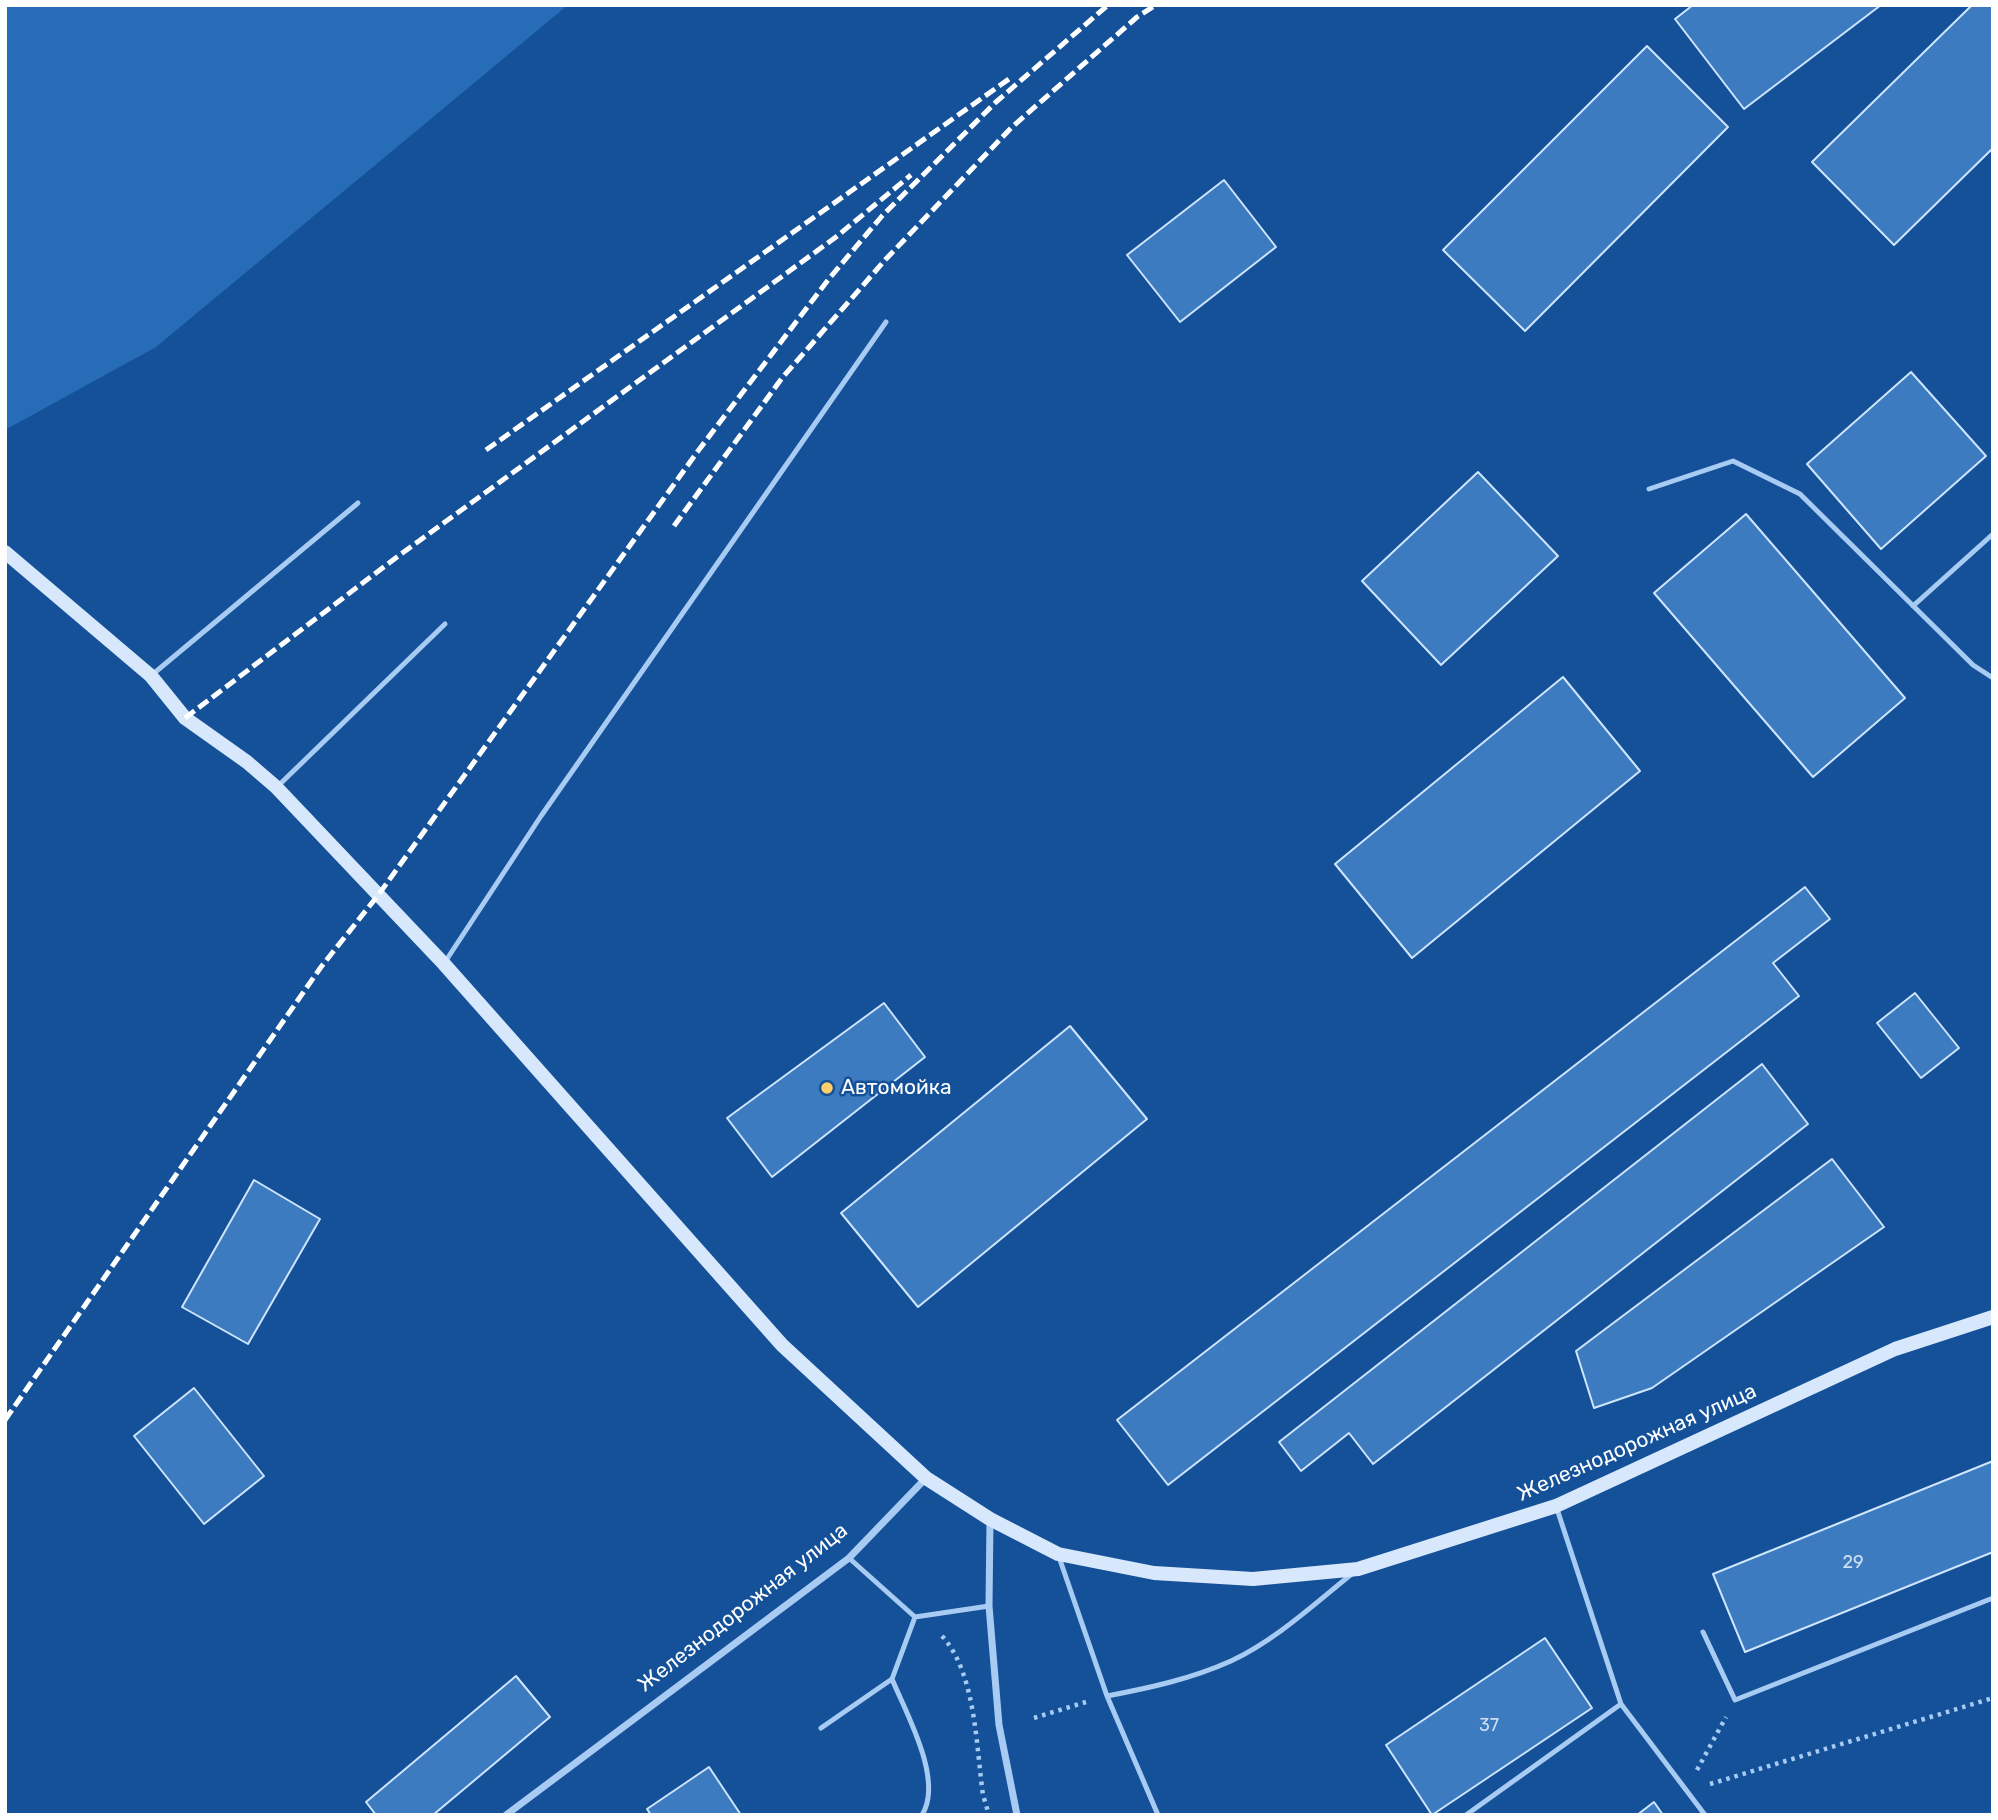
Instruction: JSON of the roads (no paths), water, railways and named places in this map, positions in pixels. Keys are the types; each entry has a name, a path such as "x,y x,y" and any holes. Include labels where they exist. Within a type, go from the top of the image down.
{"main road":[{"path":"5,552 151,676 185,718 247,762 276,788 443,964 782,1345 926,1478"},
{"name":"Железнодорожная улица","path":"926,1478 990,1519 1058,1554 1154,1573 1253,1579 1358,1569 1556,1506 1895,1349 1993,1317"}],"street":[{"name":"Железнодорожная улица","path":"506,1815 849,1558 926,1478"},
{"path":"990,1519 989,1606 999,1724 1017,1815"}],"lane":[{"path":"443,964 541,816 886,322"},
{"path":"1649,489 1733,461 1800,494 1973,665 1993,678"},
{"path":"151,676 358,503"},
{"path":"1913,606 1993,534"},
{"path":"276,788 445,624"},
{"path":"1556,1506 1621,1704 1705,1815"},
{"path":"1058,1554 1107,1696 1158,1815"},
{"path":"849,1558 915,1617"},
{"path":"1107,1696 1167,1685 1232,1660 1289,1625 1358,1569"},
{"path":"1703,1632 1735,1700 1993,1598"},
{"path":"915,1617 989,1606"},
{"path":"821,1728 892,1679 915,1617"},
{"path":"892,1679 927,1766 927,1806 922,1815"},
{"path":"1466,1815 1621,1704"}],"railway":[{"path":"5,1420 321,967 379,894 698,451 828,280 882,216 996,102 1108,5"},
{"path":"674,526 782,378 886,259 1011,128 1137,17 1156,5"},
{"path":"486,450 1009,79"},
{"path":"185,718 397,557 836,237 911,175"}],"place":[{"name":"Автомойка","path":"827,1088"}]}
